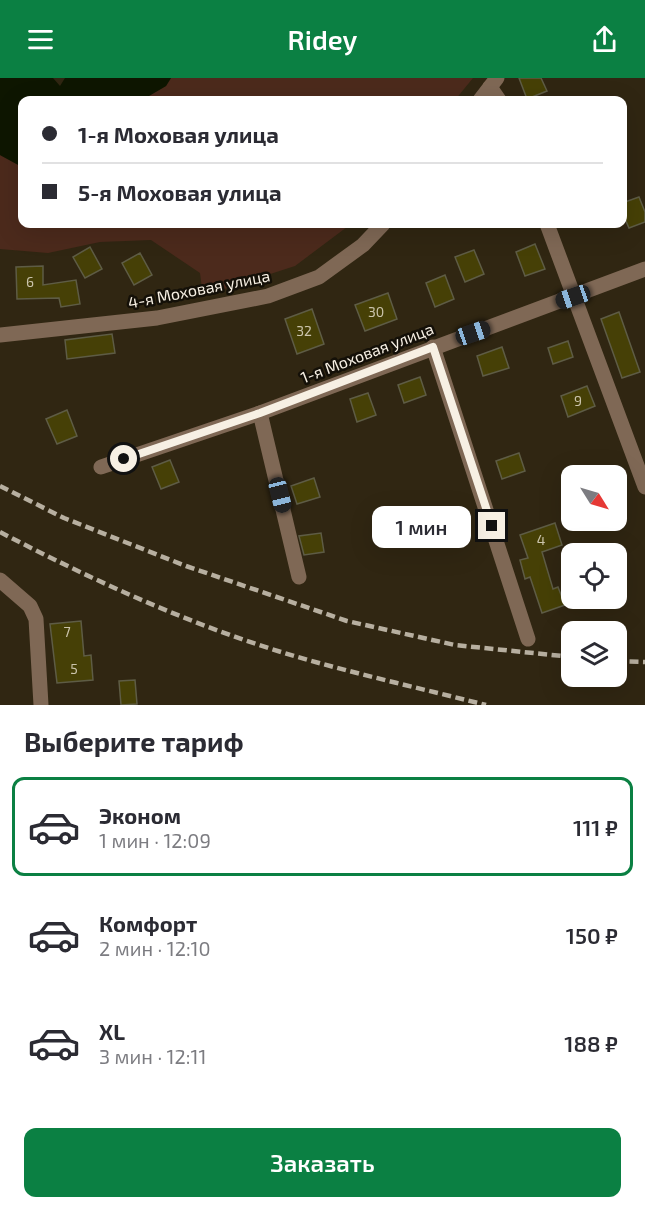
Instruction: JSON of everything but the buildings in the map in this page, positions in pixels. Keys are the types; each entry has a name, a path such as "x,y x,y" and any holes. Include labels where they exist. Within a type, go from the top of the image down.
{"street":[{"path":"483,96 493,83"},
{"name":"4-я Моховая улица","path":"0,335 157,318 268,296 319,277 363,245 379,228"},
{"path":"548,228 645,487"},
{"name":"1-я Моховая улица","path":"101,467 260,413 645,269"},
{"path":"433,347 528,639"},
{"path":"260,413 299,577"},
{"path":"0,580 30,606 36,619 41,705"}],"shaded area":[{"path":"0,78 53,78 60,86 65,78 171,78 166,86 149,96 18,96 18,165 0,155"},
{"path":"171,78 473,78 458,96 149,96 166,86"},
{"path":"0,155 18,165 18,228 346,228 295,266 203,296 200,273 151,240 100,242 48,253 0,249"}],"railway":[{"path":"0,486 64,518 186,566 347,621 455,645 561,656"},
{"path":"0,532 116,589 237,637 319,663 486,705"},
{"path":"627,661 645,662"}],"route":[{"path":"124,459 260,413 433,347 492,526"}]}
